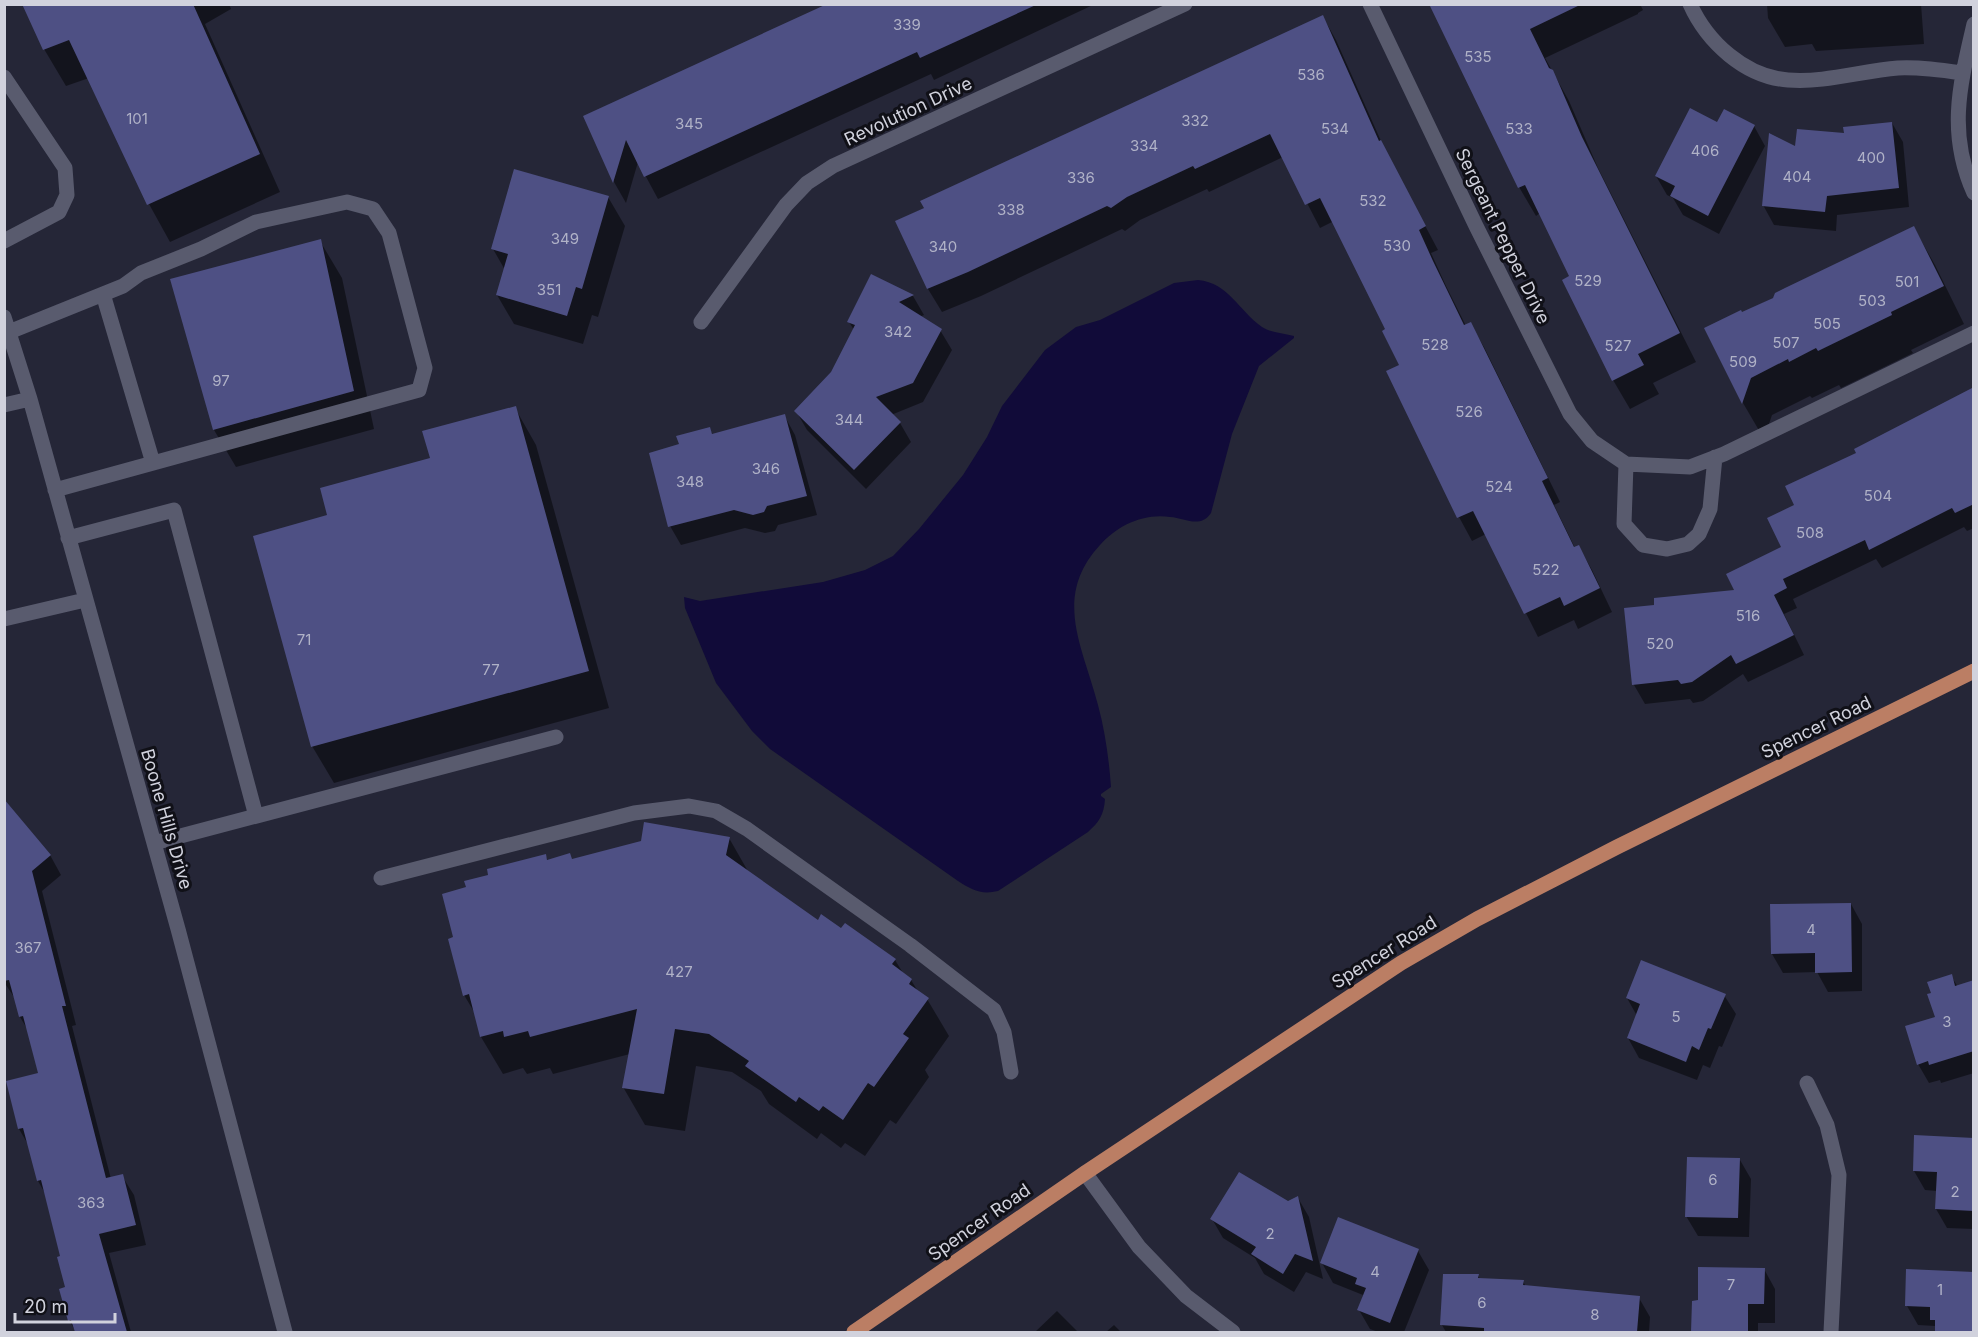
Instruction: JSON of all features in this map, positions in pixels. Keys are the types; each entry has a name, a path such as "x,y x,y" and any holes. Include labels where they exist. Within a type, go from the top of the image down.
{"main road":[{"name":"Spencer Road","path":"854,1332 1085,1173 1401,963 1477,919 1617,847 1974,671"}],"street":[{"name":"Revolution Drive","path":"701,322 786,205 807,183 833,166 1185,4"},
{"name":"Sergeant Pepper Drive","path":"1370,4 1476,226 1570,414 1592,441 1626,464"},
{"path":"1690,4 1709,37 1729,56 1754,71 1786,80 1896,69 1926,68 1962,73"},
{"path":"1974,24 1962,73 1958,110 1959,149 1974,193"},
{"path":"4,77 65,168 67,195 59,212 4,241"},
{"path":"7,325 123,286 141,273 201,249 256,222 347,202 373,209 390,233 424,368 419,390 55,490"},
{"path":"103,294 153,463"},
{"name":"Boone Hills Drive","path":"7,325 30,399 178,929 285,1332"},
{"path":"1715,457 1710,509 1699,534 1688,544 1667,549 1643,545 1624,524 1626,464 1690,467 1974,333"},
{"path":"4,405 30,399"},
{"path":"68,538 174,510 255,816"},
{"path":"4,619 85,600"},
{"path":"154,843 556,737"},
{"path":"381,878 633,813 689,806 716,811 747,829 910,945 994,1010 1004,1032 1011,1072"},
{"path":"1807,1083 1827,1125 1839,1175 1831,1332"},
{"path":"1085,1173 1139,1247 1186,1296 1233,1332"}],"shaded area":[{"path":"1198,280 1218,286 1262,327 1273,332 1294,336 1294,338 1259,366 1232,434 1211,513 1207,518 1197,522 1160,516 1131,522 1114,532 1100,545 1086,564 1077,584 1074,603 1075,623 1100,715 1111,787 1101,794 1105,799 1100,818 1088,832 998,891 977,891 958,881 770,749 752,731 716,683 685,608 684,597 700,601 823,582 865,570 893,556 919,529 963,475 987,437 1002,406 1045,350 1076,327 1100,320 1174,283"}],"building":[{"path":"22,4 193,4 260,154 147,205 69,40 43,50"},
{"path":"827,4 1038,4 920,58 917,52 644,177 626,140 613,183 583,116"},
{"path":"1429,4 1582,4 1530,29 1549,68 1553,70 1582,137 1680,333 1638,354 1644,365 1612,381 1562,280 1569,276 1525,185 1518,188"},
{"path":"1323,15 1379,141 1381,140 1426,226 1419,230 1433,261 1464,325 1471,322 1548,478 1542,481 1574,547 1579,545 1600,588 1564,606 1560,597 1524,614 1473,511 1457,518 1386,371 1399,365 1382,331 1385,329 1320,198 1305,205 1270,134 1195,169 1193,166 1127,197 1111,208 1107,206 927,289 895,221 924,208 920,201"},
{"path":"1690,108 1717,122 1724,109 1755,125 1708,216 1670,196 1675,186 1655,176"},
{"path":"1892,122 1899,188 1827,196 1825,212 1762,206 1769,133 1795,146 1797,129 1844,133 1843,127"},
{"path":"514,169 609,196 582,289 576,287 567,316 496,295 508,254 491,249"},
{"path":"1914,226 1944,286 1891,312 1892,315 1818,351 1816,348 1789,362 1788,359 1751,378 1742,404 1704,328 1773,298 1775,293"},
{"path":"321,239 354,391 213,430 170,279"},
{"path":"871,274 914,295 899,302 942,329 913,383 876,397 901,422 854,470 794,411 831,372 855,325 847,322"},
{"path":"1974,387 1974,504 1955,513 1952,508 1869,550 1865,540 1783,579 1787,588 1774,595 1794,635 1736,664 1731,655 1692,682 1681,684 1678,680 1632,685 1624,608 1654,605 1654,598 1734,590 1726,574 1781,547 1767,518 1794,505 1785,486 1856,453 1854,449"},
{"path":"516,406 589,671 311,747 253,536 327,515 320,488 430,458 422,431"},
{"path":"785,414 807,496 767,506 764,512 753,515 734,510 668,527 649,453 679,444 676,436 710,427 712,434"},
{"path":"4,799 51,855 32,871 66,1006 62,1006 106,1178 123,1174 136,1225 99,1234 127,1332 75,1332 71,1320 68,1321 59,1289 65,1287 57,1257 60,1256 41,1180 37,1181 23,1128 18,1129 6,1081 38,1073 23,1016 19,1017 9,980 4,981"},
{"path":"644,822 730,837 726,855 818,920 821,914 841,928 845,923 896,959 892,964 912,979 909,984 929,998 903,1034 909,1038 874,1087 868,1083 843,1120 823,1106 819,1111 799,1097 796,1102 745,1066 749,1061 709,1034 675,1029 664,1094 622,1088 637,1009 530,1037 528,1031 504,1037 503,1031 480,1037 469,994 463,996 448,939 453,937 442,894 466,887 464,881 488,875 487,869 546,854 547,860 570,853 572,859 641,841"},
{"path":"1851,903 1852,972 1815,973 1815,953 1771,954 1770,904"},
{"path":"1641,960 1726,994 1699,1050 1692,1046 1686,1062 1627,1038 1640,1004 1626,998"},
{"path":"1952,974 1955,986 1974,980 1974,1051 1929,1065 1928,1061 1917,1065 1905,1026 1935,1017 1927,994 1931,993 1927,982"},
{"path":"1914,1135 1974,1138 1974,1211 1935,1209 1937,1172 1913,1171"},
{"path":"1687,1157 1740,1158 1738,1218 1685,1217"},
{"path":"1239,1172 1288,1201 1298,1196 1313,1261 1295,1254 1283,1274 1251,1254 1256,1247 1210,1219"},
{"path":"1338,1217 1419,1249 1390,1323 1357,1310 1366,1288 1355,1284 1357,1278 1320,1263"},
{"path":"1698,1267 1765,1268 1764,1304 1748,1304 1748,1332 1691,1332 1692,1301 1698,1300"},
{"path":"1906,1269 1974,1272 1974,1332 1935,1332 1935,1320 1930,1320 1930,1307 1905,1306"},
{"path":"1443,1274 1479,1274 1478,1278 1524,1280 1523,1285 1640,1296 1637,1332 1484,1332 1484,1328 1440,1325"}]}
